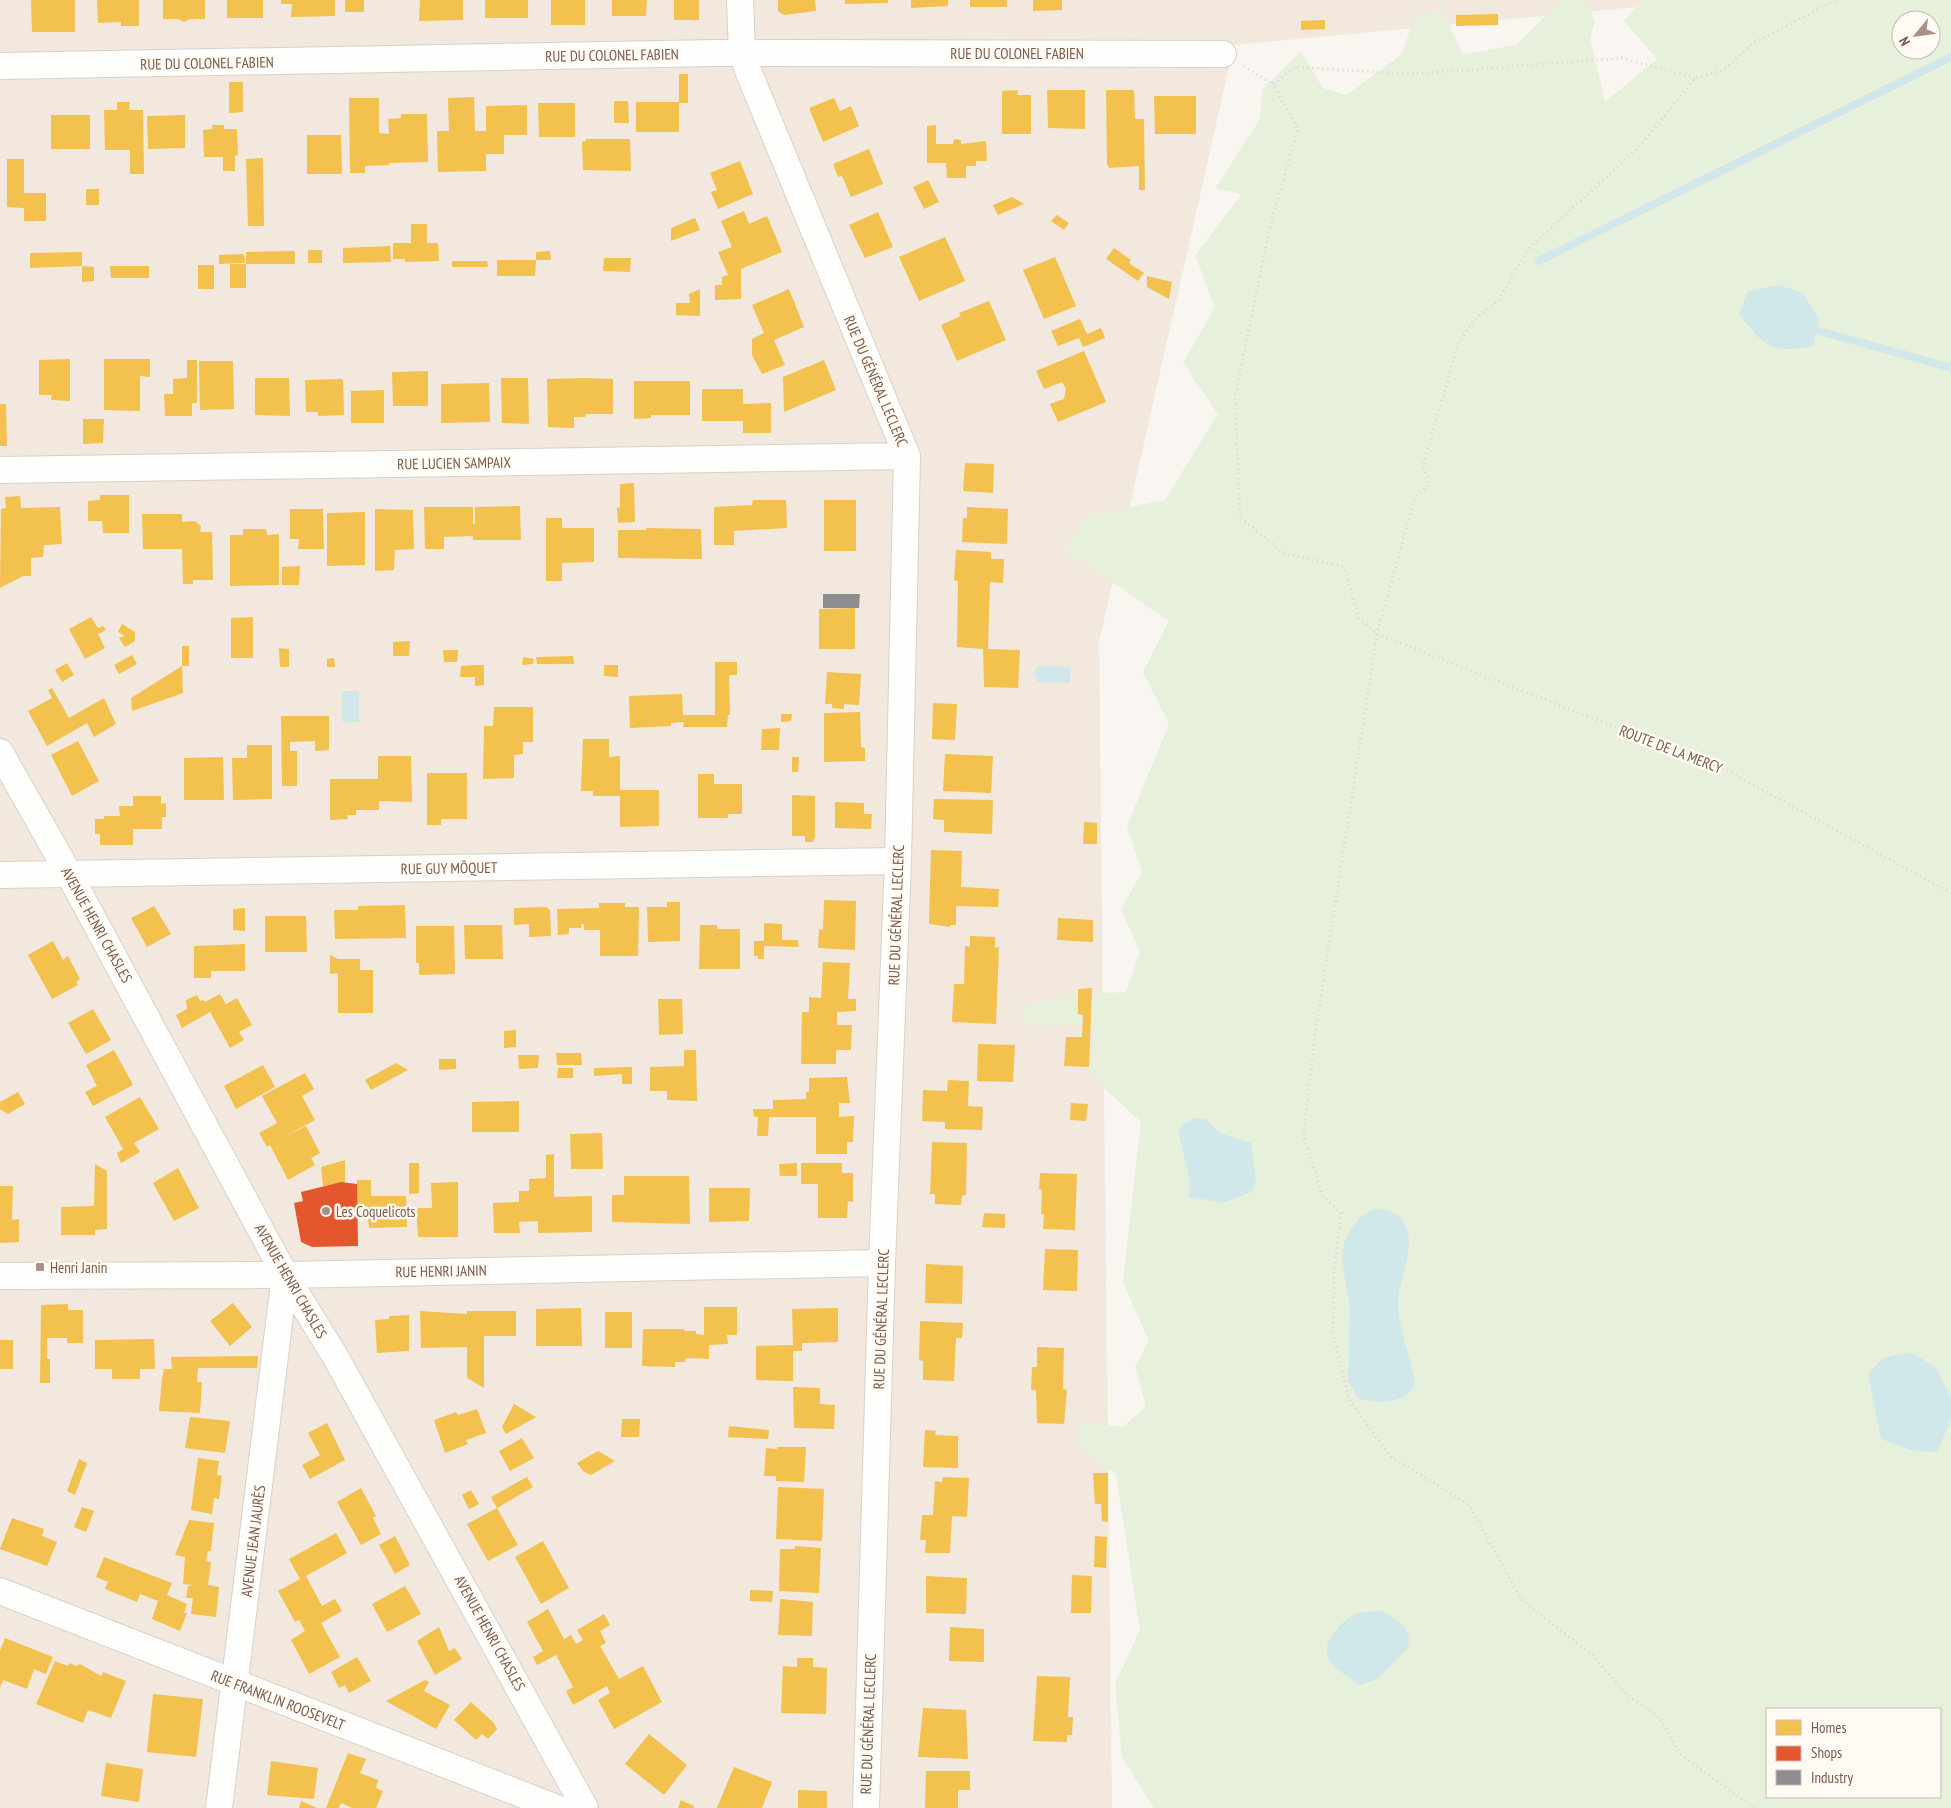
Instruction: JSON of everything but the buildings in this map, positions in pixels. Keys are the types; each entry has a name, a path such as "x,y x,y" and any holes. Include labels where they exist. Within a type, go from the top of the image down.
{"street":[{"path":"740,0 742,53"},
{"name":"RUE DU COLONEL FABIEN","path":"0,66 742,53 1223,54"},
{"name":"RUE DU GÉNÉRAL LECLERC","path":"742,53 907,456 898,861 882,1263 866,1808"},
{"name":"RUE LUCIEN SAMPAIX","path":"0,470 907,456"},
{"name":"AVENUE HENRI CHASLES","path":"0,752 69,874 285,1275 336,1356 585,1808"},
{"name":"RUE GUY MÔQUET","path":"0,875 898,861"},
{"name":"RUE HENRI JANIN","path":"0,1276 285,1275 882,1263"},
{"name":"AVENUE JEAN JAURÈS","path":"219,1808 285,1275"},
{"name":"RUE FRANKLIN ROOSEVELT","path":"0,1590 235,1684 557,1808"}],"path":[{"path":"1273,84 1294,67 1412,74 1622,58 1695,78 1724,70 1752,44 1836,0"},
{"path":"1223,54 1273,84 1298,129 1270,226 1235,397 1240,517 1283,553 1344,567 1359,618 1377,634"},
{"path":"1695,78 1640,146 1530,247 1498,301 1474,320 1458,344 1424,466 1430,484 1415,497 1377,634 1316,1028 1303,1136 1323,1196 1341,1213 1334,1271 1333,1336 1350,1401 1390,1456 1469,1506 1521,1599 1592,1656 1626,1694 1660,1718 1680,1754 1754,1808"},
{"name":"ROUTE DE LA MERCY","path":"1377,634 1728,771 1951,893"}],"shaded area":[{"path":"0,0 1711,0 1234,45 1099,642 1112,1808 0,1808"}],"green space":[{"path":"1561,0 1587,0 1595,22 1590,38 1605,102 1657,59 1624,21 1642,0 1951,0 1951,1808 1154,1808 1122,1757 1115,1684 1140,1630 1116,1474 1077,1447 1078,1422 1123,1427 1146,1406 1135,1367 1149,1341 1123,1282 1141,1122 1090,1075 1094,1024 1031,1026 1018,1007 1076,994 1126,992 1140,952 1121,909 1142,872 1127,826 1169,724 1143,672 1169,621 1065,550 1085,516 1165,500 1218,414 1183,363 1215,307 1195,255 1242,194 1215,189 1260,119 1262,90 1301,51 1323,88 1346,95 1401,55 1415,17 1442,8 1463,55 1516,45"}],"water":[{"path":"1779,285 1803,293 1819,319 1813,346 1787,349 1769,345 1755,334 1739,314 1748,291"},
{"path":"1038,666 1070,667 1070,683 1038,682 1034,672"},
{"path":"342,691 359,691 359,722 342,722"},
{"path":"1195,1118 1206,1119 1220,1133 1251,1143 1256,1180 1252,1192 1223,1203 1189,1198 1190,1181 1178,1130 1183,1124"},
{"path":"1375,1208 1394,1213 1403,1222 1408,1232 1409,1243 1398,1304 1415,1384 1406,1395 1390,1401 1373,1401 1358,1398 1348,1380 1350,1310 1342,1259 1344,1242 1352,1227 1362,1216"},
{"path":"1911,1352 1936,1368 1951,1396 1951,1420 1937,1452 1913,1451 1881,1439 1868,1374 1883,1358"},
{"path":"1381,1611 1397,1620 1406,1630 1409,1635 1407,1648 1379,1677 1371,1682 1359,1685 1331,1663 1327,1651 1328,1644 1340,1626 1353,1615"}],"waterway":[{"path":"1539,261 1951,57"},
{"path":"1816,330 1951,368"}],"place":[{"name":"Les Coquelicots","path":"326,1211"},
{"name":"Henri Janin","path":"40,1267"}]}
